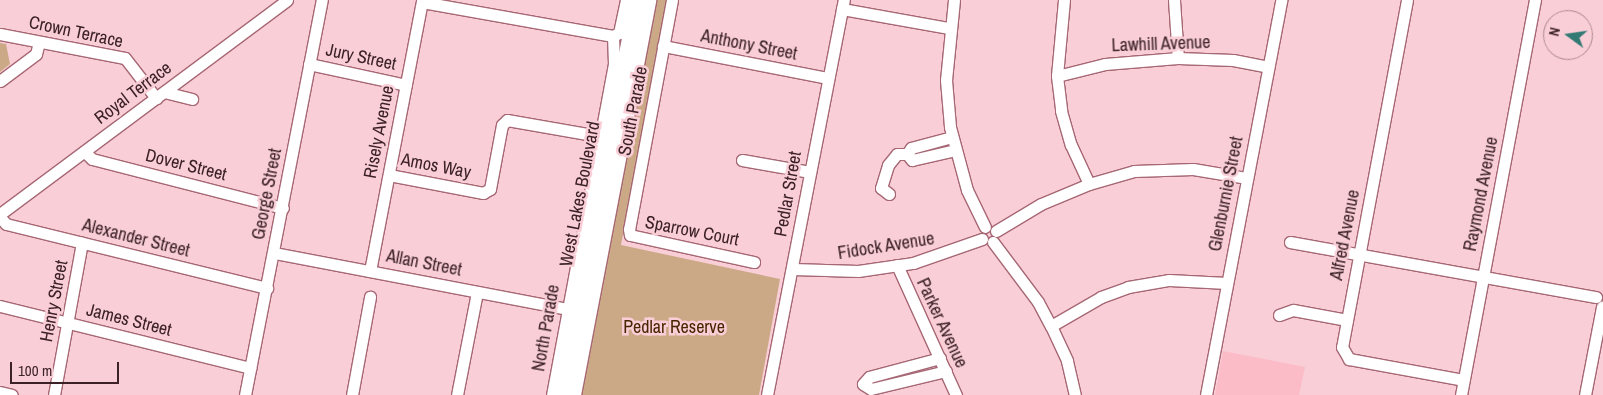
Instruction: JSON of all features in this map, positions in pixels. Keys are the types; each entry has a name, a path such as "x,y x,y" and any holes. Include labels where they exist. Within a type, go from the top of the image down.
{"main road":[{"name":"West Lakes Boulevard","path":"574,395 649,0"},
{"name":"West Lakes Boulevard","path":"561,395 630,2"}],"street":[{"name":"Royal Terrace","path":"0,215 287,0"},
{"name":"George Street","path":"245,395 322,0"},
{"name":"South Parade","path":"629,229 672,0"},
{"path":"954,0 949,28 946,80 952,138 967,190 989,235 1038,302 1051,326 1067,361 1075,395"},
{"path":"1064,0 1059,30 1057,76 1071,145 1089,184"},
{"path":"1174,0 1178,58"},
{"name":"Glenburnie Street","path":"1206,395 1281,0"},
{"name":"Alfred Avenue","path":"1407,0 1342,347 1349,359 1464,380"},
{"name":"Raymond Avenue","path":"1461,395 1535,0"},
{"path":"422,1 613,36"},
{"name":"Risely Avenue","path":"370,271 422,1"},
{"name":"North Parade","path":"552,395 616,52 613,36 619,33 630,2"},
{"path":"843,5 949,28"},
{"name":"Pedlar Street","path":"767,395 793,270 843,5"},
{"name":"Crown Terrace","path":"0,34 125,58 160,95"},
{"path":"0,81 36,54 40,42"},
{"name":"Anthony Street","path":"663,46 828,78"},
{"name":"Lawhill Avenue","path":"1057,76 1105,64 1178,58 1233,60 1268,67"},
{"name":"Jury Street","path":"309,64 406,85"},
{"path":"160,95 192,99"},
{"name":"Amos Way","path":"389,175 483,192 490,190 502,125 507,120 599,136"},
{"path":"907,154 911,148 952,138"},
{"path":"907,154 912,160 955,150"},
{"name":"Dover Street","path":"85,152 92,159 282,208"},
{"path":"889,194 881,188 888,165 897,154 907,154"},
{"path":"742,160 810,172"},
{"name":"Fidock Avenue","path":"793,270 858,271 897,265 948,253 989,235 1041,204 1089,184 1134,171 1193,169 1247,178"},
{"name":"Alexander Street","path":"0,215 6,224 267,288"},
{"name":"Sparrow Court","path":"629,229 635,238 754,262"},
{"path":"1290,242 1483,276 1601,300 1585,395"},
{"name":"Henry Street","path":"54,395 82,243"},
{"name":"Allan Street","path":"274,253 567,309"},
{"name":"Parker Avenue","path":"897,265 956,395"},
{"path":"1051,326 1101,297 1128,286 1169,280 1226,283"},
{"path":"457,395 477,292"},
{"path":"352,395 370,297"},
{"name":"James Street","path":"0,306 250,368"},
{"path":"1279,315 1293,310 1346,320"},
{"path":"940,358 869,377 863,384 871,389 946,371"},
{"path":"0,392 12,395"}],"shaded area":[{"path":"1223,351 1305,367 1299,395 1215,395"}],"green space":[{"name":"Pedlar Reserve","path":"653,0 668,0 621,245 780,279 759,395 578,395 637,82 641,83 644,67 641,66"},
{"path":"0,43 6,44 10,64 0,72"}]}
